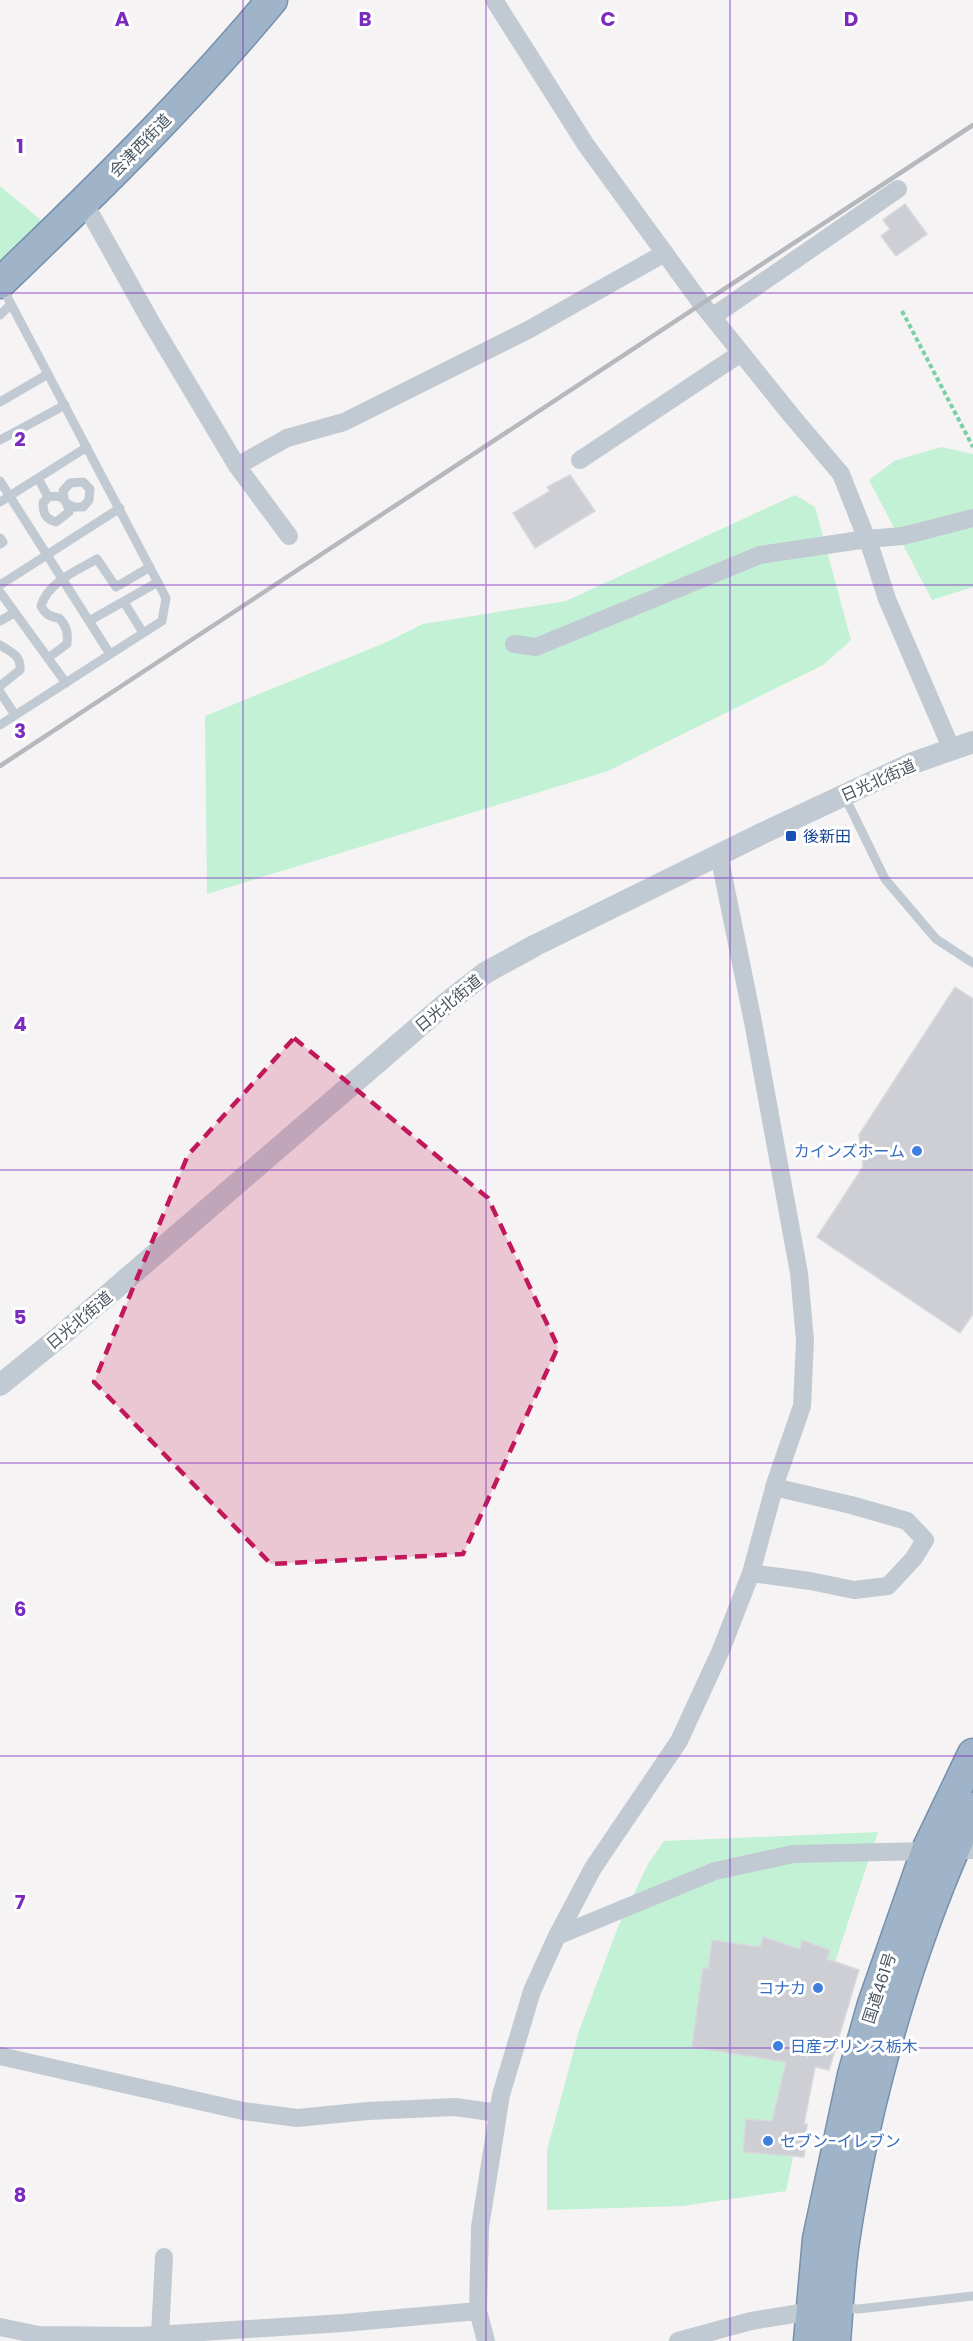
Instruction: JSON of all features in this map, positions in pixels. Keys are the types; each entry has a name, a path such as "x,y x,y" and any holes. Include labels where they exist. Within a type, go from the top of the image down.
{"highway":[{"name":"会津西街道","path":"5,293 84,202 176,108 272,0"},
{"name":"国道461号","path":"952,1850 973,1754"},
{"name":"国道461号","path":"836,2341 825,2309 818,2239 853,2075 873,2004 973,1808"},
{"name":"国道461号","path":"809,2341 825,2309"}],"street":[{"path":"494,0 586,145 665,253 741,353 841,474 867,539 887,599 963,746"},
{"path":"712,316 898,189"},
{"path":"84,202 151,322 237,466 289,536"},
{"path":"237,466 287,438 344,422 528,330 665,253"},
{"path":"580,460 741,353"},
{"path":"514,644 536,647 760,555 903,536 973,518"},
{"name":"日光北街道","path":"0,1385 58,1338 444,1005 485,973 536,945 844,795 914,763 963,746"},
{"path":"486,2341 478,2311 480,2227 501,2095 532,1991 557,1936 593,1868 679,1742 721,1650 751,1574 774,1487 802,1406 805,1341 799,1273 757,1041 719,855"},
{"path":"751,1574 810,1581 854,1590 888,1586 914,1558 925,1540 907,1521 774,1487"},
{"path":"557,1936 715,1871 793,1854 952,1850"},
{"path":"0,2056 243,2111 297,2118 368,2111 455,2107 498,2113"},
{"path":"160,2335 164,2257"},
{"path":"678,2341 751,2321 825,2309"},
{"path":"0,2327 39,2335 140,2338 478,2311"}],"lane":[{"path":"0,315 5,293"},
{"path":"0,725 162,621 166,597 5,293"},
{"path":"0,402 48,374"},
{"path":"0,440 65,405"},
{"path":"0,502 87,447"},
{"path":"38,478 48,497"},
{"path":"0,481 110,654"},
{"path":"48,497 43,503 43,511 50,520 56,522 69,512 65,501 63,491 66,485 75,481 83,482 90,489 90,500 85,506 78,508 65,501 57,495 48,497"},
{"path":"85,506 96,523"},
{"path":"0,585 120,508"},
{"path":"0,538 3,542 0,544"},
{"path":"48,658 67,644 67,633 63,622 59,618 51,617 41,606 44,594 63,579 97,559 116,587 150,567"},
{"path":"89,621 158,582"},
{"path":"0,592 66,683"},
{"path":"124,602 143,633"},
{"path":"0,621 14,613"},
{"path":"0,645 16,654 21,662 20,670 0,686"},
{"path":"0,692 15,716"},
{"path":"844,795 885,879 936,939 973,963"},
{"path":"825,2309 859,2309 973,2296"}],"path":[{"path":"902,311 973,447"}],"highlighted area":[{"path":"294,1038 488,1198 558,1347 463,1554 271,1564 94,1382 188,1155"}],"green space":[{"path":"0,186 54,231 0,283"},
{"path":"941,447 973,454 973,587 932,600 869,480 894,461"},
{"path":"795,495 815,507 851,640 823,665 608,771 207,894 205,716 387,642 423,624 566,601"},
{"path":"878,1832 829,1980 786,2191 682,2206 547,2210 547,2150 579,2031 618,1927 648,1864 664,1841"}],"building":[{"path":"905,204 927,234 896,256 881,236 890,229 883,220"},
{"path":"570,475 595,511 535,548 513,513 550,491 547,487"},
{"name":"カインズホーム","path":"955,987 973,999 973,1314 960,1333 817,1237 863,1167 859,1135"},
{"path":"763,1937 800,1949 802,1940 830,1950 827,1959 859,1970 829,2070 815,2067 804,2124 807,2124 804,2157 743,2152 746,2119 772,2121 786,2062 692,2047 703,1967 708,1969 712,1940 760,1947"}],"railway":[{"path":"0,766 973,125"}],"place":[{"name":"後新田","path":"791,836"},
{"name":"カインズホーム","path":"917,1151"},
{"name":"コナカ","path":"818,1988"},
{"name":"日産プリンス栃木","path":"778,2046"},
{"name":"セブン-イレブン","path":"768,2141"}]}
